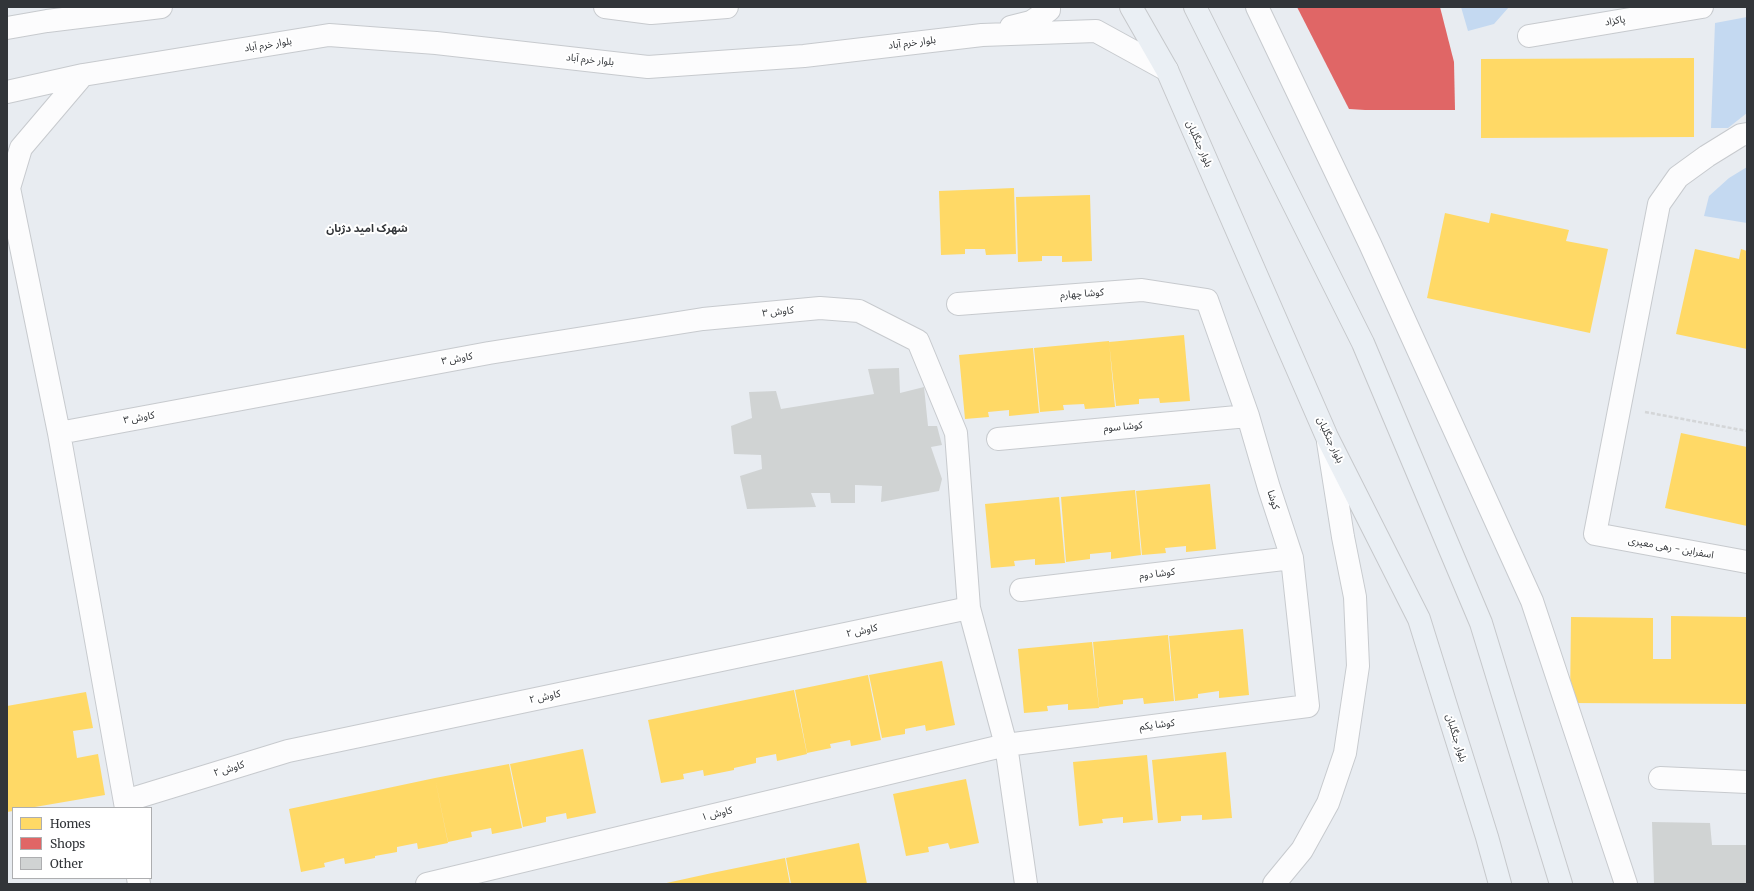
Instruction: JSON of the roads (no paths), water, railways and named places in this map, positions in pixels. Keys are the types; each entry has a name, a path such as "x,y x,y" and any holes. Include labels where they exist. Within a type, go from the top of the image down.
{"main road":[{"name":"بلوار جنگلبان","path":"1131,7 1167,70 1327,437 1419,619 1485,829 1500,884"},
{"path":"1195,7 1363,343 1481,623 1561,884"}],"street":[{"path":"7,28 47,21 161,7"},
{"path":"605,7 651,13 727,7"},
{"path":"982,35 1031,22 1048,10 1049,7"},
{"path":"1257,7 1373,251 1532,601 1626,884"},
{"name":"پاکزاد","path":"1529,36 1702,7"},
{"name":"بلوار خرم آباد","path":"7,92 83,75 329,35 436,43 648,67 804,56 982,35 1096,31 1167,70"},
{"path":"83,75 21,148 8,187 59,433 125,805"},
{"name":"اسفراين - رهی معیری","path":"1747,134 1741,135 1707,156 1678,177 1659,204 1595,534 1747,562"},
{"name":"کوشا چهارم","path":"958,304 1142,290 1207,300"},
{"name":"کوشا","path":"1207,300 1248,416 1269,488 1292,558 1308,706"},
{"name":"کاوش ۳","path":"59,433 489,353 703,320 820,308 859,311 918,341 956,433 969,608"},
{"name":"کوشا سوم","path":"998,439 1248,416"},
{"path":"1274,884 1302,850 1328,803 1345,753 1358,666 1355,597 1343,537 1327,437"},
{"name":"کوشا دوم","path":"1021,590 1292,558"},
{"path":"969,608 1006,745 1026,884"},
{"name":"کاوش ۲","path":"125,805 288,751 969,608"},
{"name":"کوشا یکم","path":"1006,745 1308,706"},
{"name":"کاوش ۱","path":"427,884 1006,745"},
{"path":"1660,778 1747,782"}],"district":[{"name":"شهرک امید دژبان","path":"367,229"}]}
